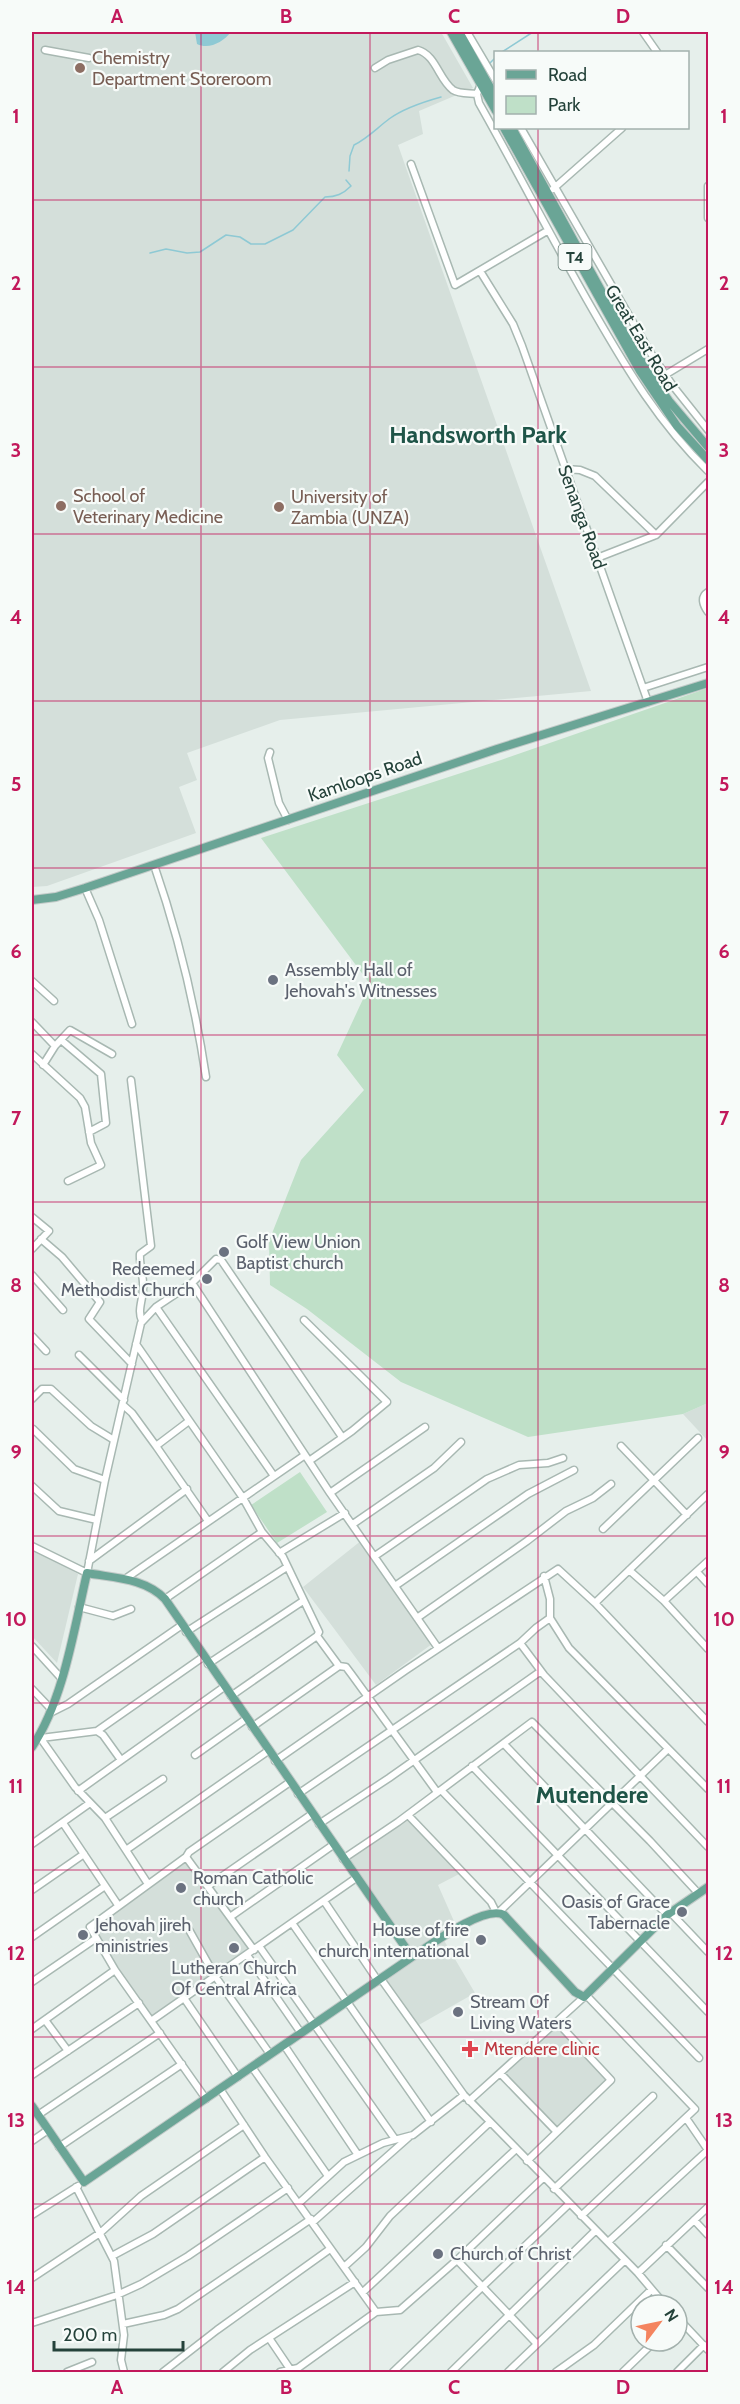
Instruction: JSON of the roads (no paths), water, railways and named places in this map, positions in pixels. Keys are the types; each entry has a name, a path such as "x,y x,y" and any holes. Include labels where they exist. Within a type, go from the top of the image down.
{"main road":[{"path":"451,32 494,109"},
{"path":"459,32 494,96"},
{"name":"Great East Road","path":"505,129 614,327 668,405 708,453"},
{"name":"Great East Road","path":"513,129 551,190 652,383"},
{"name":"Great East Road","path":"668,405 708,438"},
{"name":"Great East Road","path":"668,405 708,447"},
{"name":"Great East Road","path":"668,405 677,426 708,460"},
{"name":"Kamloops Road","path":"32,900 56,897 85,888 497,748 708,683"},
{"path":"36,1740 50,1711 61,1678 87,1573 125,1579 150,1587 165,1599 205,1661 412,1957"},
{"path":"32,2106 84,2182 412,1957 466,1924 497,1912 575,1992 585,1996 669,1914 708,1887"}],"street":[{"path":"468,32 494,79"},
{"path":"643,32 656,51"},
{"path":"45,50 89,58"},
{"path":"375,68 388,60 418,50 429,58 452,89 459,93 477,94"},
{"path":"481,84 477,94 479,103 547,231 640,390 670,431 708,471"},
{"path":"520,129 551,190 665,374 708,430"},
{"path":"551,190 621,129"},
{"path":"411,164 455,285 547,231"},
{"path":"708,186 708,218"},
{"name":"Senanga Road","path":"480,271 513,324 648,702"},
{"path":"640,390 708,349"},
{"path":"565,469 580,470 595,476 656,535"},
{"path":"597,558 656,535 708,482"},
{"path":"708,592 704,598 708,612"},
{"path":"643,687 708,667"},
{"path":"270,752 268,758 279,803 288,820"},
{"path":"154,865 167,900 197,1016 206,1077"},
{"path":"85,888 99,920 132,1024"},
{"path":"32,981 54,1001"},
{"path":"32,1022 55,1047"},
{"path":"43,1065 55,1047 72,1030 112,1054"},
{"path":"61,1040 101,1074 106,1123 89,1132"},
{"path":"32,1054 84,1102 89,1132 101,1164 68,1181"},
{"path":"32,1546 87,1573 105,1480 142,1321 140,1311 143,1278 139,1258 140,1254 151,1246 131,1080"},
{"path":"32,1217 49,1231 32,1249"},
{"path":"41,1239 62,1257 99,1301 100,1305 89,1319 132,1364"},
{"path":"142,1321 156,1306 192,1283 208,1265 216,1259 221,1260 342,1437"},
{"path":"32,1275 63,1310"},
{"path":"192,1283 330,1493 438,1648"},
{"path":"156,1306 274,1476"},
{"path":"125,1579 274,1476 342,1437 387,1402 304,1320"},
{"path":"32,1336 46,1351"},
{"path":"136,1344 243,1498 262,1532 279,1553 319,1632 317,1636 231,1696"},
{"path":"79,1355 124,1402 208,1521"},
{"path":"32,1399 42,1389 51,1389 91,1426 114,1440"},
{"path":"156,1446 189,1421"},
{"path":"330,1493 424,1427"},
{"path":"33,1429 74,1469 105,1480"},
{"path":"603,1529 698,1438"},
{"path":"353,1524 434,1468 461,1442"},
{"path":"621,1446 687,1515"},
{"path":"375,1556 487,1479 519,1465 563,1458"},
{"path":"396,1586 528,1494 574,1470"},
{"path":"417,1618 528,1541 566,1511 593,1498 611,1484"},
{"path":"32,1486 58,1511 97,1520"},
{"path":"88,1561 187,1489"},
{"path":"595,1602 708,1494"},
{"path":"279,1553 345,1513"},
{"path":"165,1599 262,1532"},
{"path":"664,1601 708,1561"},
{"path":"32,1689 50,1711 68,1704 184,1629 287,1567"},
{"path":"275,1761 544,1576 558,1569 595,1602 708,1722"},
{"path":"629,1570 664,1601 708,1649"},
{"path":"697,1572 708,1584"},
{"path":"544,1576 550,1599 550,1618 569,1648 708,1789"},
{"path":"36,1740 96,1731 303,1601"},
{"path":"79,1607 112,1616 131,1609"},
{"path":"298,1794 519,1643 550,1618"},
{"path":"317,1636 339,1666"},
{"path":"519,1643 541,1671 708,1847"},
{"path":"32,1646 61,1678"},
{"path":"252,1727 339,1666 346,1667 413,1760 439,1791 699,2058"},
{"path":"319,1824 390,1778 541,1671"},
{"path":"78,1791 224,1687"},
{"path":"195,1755 246,1719"},
{"path":"343,1859 408,1815 532,1722 698,1893"},
{"path":"96,1731 103,1735 121,1760"},
{"path":"36,1740 78,1791 105,1818 148,1884"},
{"path":"504,1744 708,1952"},
{"path":"408,1815 491,1902 497,1912 531,1883 668,1749"},
{"path":"126,1850 268,1750"},
{"path":"472,1766 708,2012"},
{"path":"105,1818 163,1779"},
{"path":"206,2099 95,1939 90,1931 90,1925 186,1857 189,1852 290,1782"},
{"path":"32,1844 90,1803"},
{"path":"208,1886 312,1814"},
{"path":"63,1823 118,1905"},
{"path":"230,1917 333,1845"},
{"path":"32,1890 84,1854"},
{"path":"186,1857 230,1917 316,2023 395,2139"},
{"path":"151,2021 356,1878"},
{"path":"32,1937 105,1886"},
{"path":"324,1901 466,2098 638,2273 654,2293"},
{"path":"292,1923 431,2122"},
{"path":"188,1928 215,1976 270,2054"},
{"path":"32,1982 95,1939"},
{"path":"247,1955 301,2033"},
{"path":"32,2029 116,1970"},
{"path":"123,2324 164,2315 178,2309 312,2221 411,2136 500,2073 585,1996 695,2107 694,2111 581,2216"},
{"path":"184,1998 238,2076"},
{"path":"32,2075 139,2003"},
{"path":"45,2020 68,2051"},
{"path":"527,2161 611,2080 557,2022"},
{"path":"38,2115 159,2033"},
{"path":"284,2045 358,2155"},
{"path":"59,2147 182,2064"},
{"path":"252,2067 328,2176"},
{"path":"500,2073 557,2132"},
{"path":"220,2089 265,2157 376,2312"},
{"path":"554,2189 653,2096"},
{"path":"608,2242 708,2150 686,2118"},
{"path":"344,2267 370,2242 393,2213 489,2123"},
{"path":"32,2278 100,2233 141,2196 244,2125"},
{"path":"32,2141 48,2130"},
{"path":"299,2203 344,2162 395,2139 411,2136"},
{"path":"363,2292 515,2150"},
{"path":"112,2256 153,2234 265,2157"},
{"path":"280,2373 298,2368 376,2312 400,2310 457,2260 543,2178"},
{"path":"32,2215 84,2182"},
{"path":"76,2187 112,2256 123,2324 124,2342 121,2360 124,2373"},
{"path":"32,2323 117,2295 141,2284 188,2256 288,2188"},
{"path":"393,2373 569,2204"},
{"path":"638,2273 708,2206"},
{"path":"694,2220 708,2235"},
{"path":"451,2373 596,2230"},
{"path":"666,2246 708,2288"},
{"path":"163,2373 217,2330 330,2249"},
{"path":"457,2260 537,2343"},
{"path":"508,2373 625,2260"},
{"path":"223,2373 269,2338 355,2282"},
{"path":"556,2373 612,2330 651,2290"},
{"path":"677,2373 706,2347 689,2330"},
{"path":"269,2338 290,2369"},
{"path":"623,2373 643,2353"},
{"path":"67,2373 92,2362"}],"water":[{"path":"195,32 231,32 220,42 202,46 197,44"}],"waterway":[{"path":"504,51 533,32"},
{"path":"490,63 494,59"},
{"path":"349,171 350,156 354,145 401,112 441,97"},
{"path":"150,253 166,249 187,253 200,252 226,235 240,237 251,244 265,244 293,230 325,197 336,196 345,191 351,186 346,180"}],"place":[{"name":"Chemistry Department Storeroom","path":"80,68"},
{"name":"School of Veterinary Medicine","path":"61,506"},
{"name":"University of Zambia (UNZA)","path":"279,507"},
{"name":"Assembly Hall of Jehovah's Witnesses","path":"273,980"},
{"name":"Golf View Union Baptist church","path":"224,1252"},
{"name":"Redeemed Methodist Church","path":"207,1279"},
{"name":"Roman Catholic church","path":"181,1888"},
{"name":"Oasis of Grace Tabernacle","path":"682,1912"},
{"name":"Jehovah jireh ministries","path":"83,1935"},
{"name":"House of fire church international","path":"481,1940"},
{"name":"Lutheran Church Of Central Africa","path":"234,1948"},
{"name":"Stream Of Living Waters","path":"458,2012"},
{"name":"Mtendere clinic","path":"470,2049"},
{"name":"Church of Christ","path":"438,2254"}],"district":[{"name":"Handsworth Park","path":"478,434"},
{"name":"Mutendere","path":"592,1794"}]}
